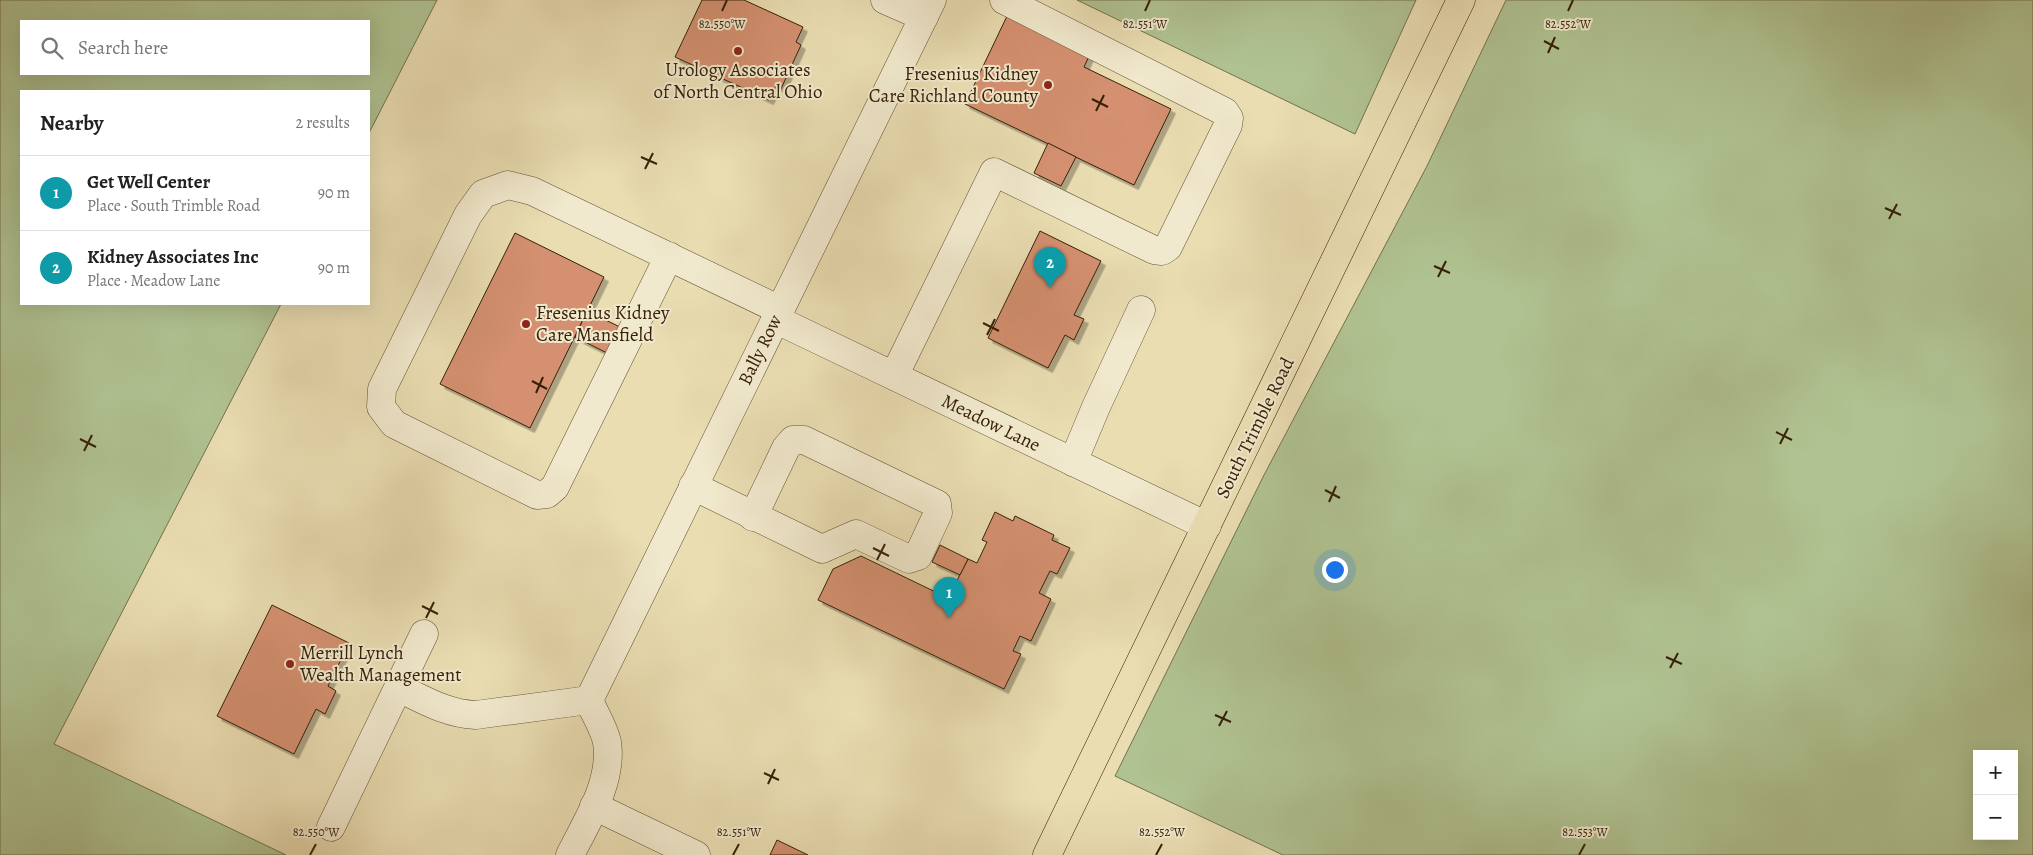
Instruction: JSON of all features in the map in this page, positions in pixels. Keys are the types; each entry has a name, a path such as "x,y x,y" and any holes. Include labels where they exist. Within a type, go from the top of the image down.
{"main road":[{"name":"South Trimble Road","path":"1047,855 1461,0"}],"street":[{"path":"886,0 928,9"},
{"path":"894,376 994,172 1154,250 1162,251 1168,247 1228,125 1229,118 1225,112 1004,0"},
{"name":"Bally Row","path":"589,700 928,9"},
{"name":"Meadow Lane","path":"669,256 555,487 547,494 537,495 394,424 381,407 382,389 468,215 483,194 508,185 532,191 669,256 894,376 1207,526"},
{"path":"1073,462 1141,310"},
{"path":"693,486 753,517 822,549 856,534 908,559 918,556 938,513 936,504 804,440 793,440 786,448 753,517"},
{"path":"331,827 424,634"},
{"path":"399,688 444,710 459,714 476,715 589,700 607,742 607,767 601,790 570,855"},
{"path":"594,806 696,855"}],"green space":[{"path":"0,0 437,0 370,131 370,90 20,90 20,305 280,305 54,744 286,855 0,855"},
{"path":"1077,0 1416,0 1355,134"},
{"path":"1506,0 2033,0 2033,855 1283,855 1115,776 1264,475 1427,166"}],"building":[{"name":"Urology Associates of North Central Ohio","path":"702,0 744,0 803,27 796,42 801,45 781,89 776,86 769,100 675,57"},
{"name":"Fresenius Kidney Care Richland County","path":"1008,14 1090,54 1084,67 1171,109 1134,185 965,104"},
{"path":"1048,143 1076,157 1061,186 1034,173"},
{"path":"1040,231 1101,261 1074,315 1084,319 1074,340 1065,335 1048,368 988,338"},
{"name":"Fresenius Kidney Care Mansfield","path":"515,233 604,277 530,428 440,384"},
{"path":"587,311 620,327 607,353 575,337"},
{"path":"995,512 1013,521 1015,516 1054,535 1052,540 1070,548 1057,574 1050,571 1039,593 1051,599 1031,641 1020,636 1013,651 1021,654 1004,689 818,600 833,569 861,556 948,598 968,559 977,563 987,542 982,540"},
{"path":"940,545 968,559 960,575 932,562"},
{"name":"Merrill Lynch Wealth Management","path":"272,605 349,643 328,686 336,691 325,714 316,709 294,754 217,716"},
{"path":"777,840 808,855 770,855"}],"place":[{"name":"Urology Associates of North Central Ohio","path":"738,51"},
{"name":"Fresenius Kidney Care Richland County","path":"1048,85"},
{"name":"Kidney Associates Inc","path":"1050,288"},
{"name":"Fresenius Kidney Care Mansfield","path":"526,324"},
{"name":"Get Well Center","path":"949,618"},
{"name":"Merrill Lynch Wealth Management","path":"290,664"}]}
